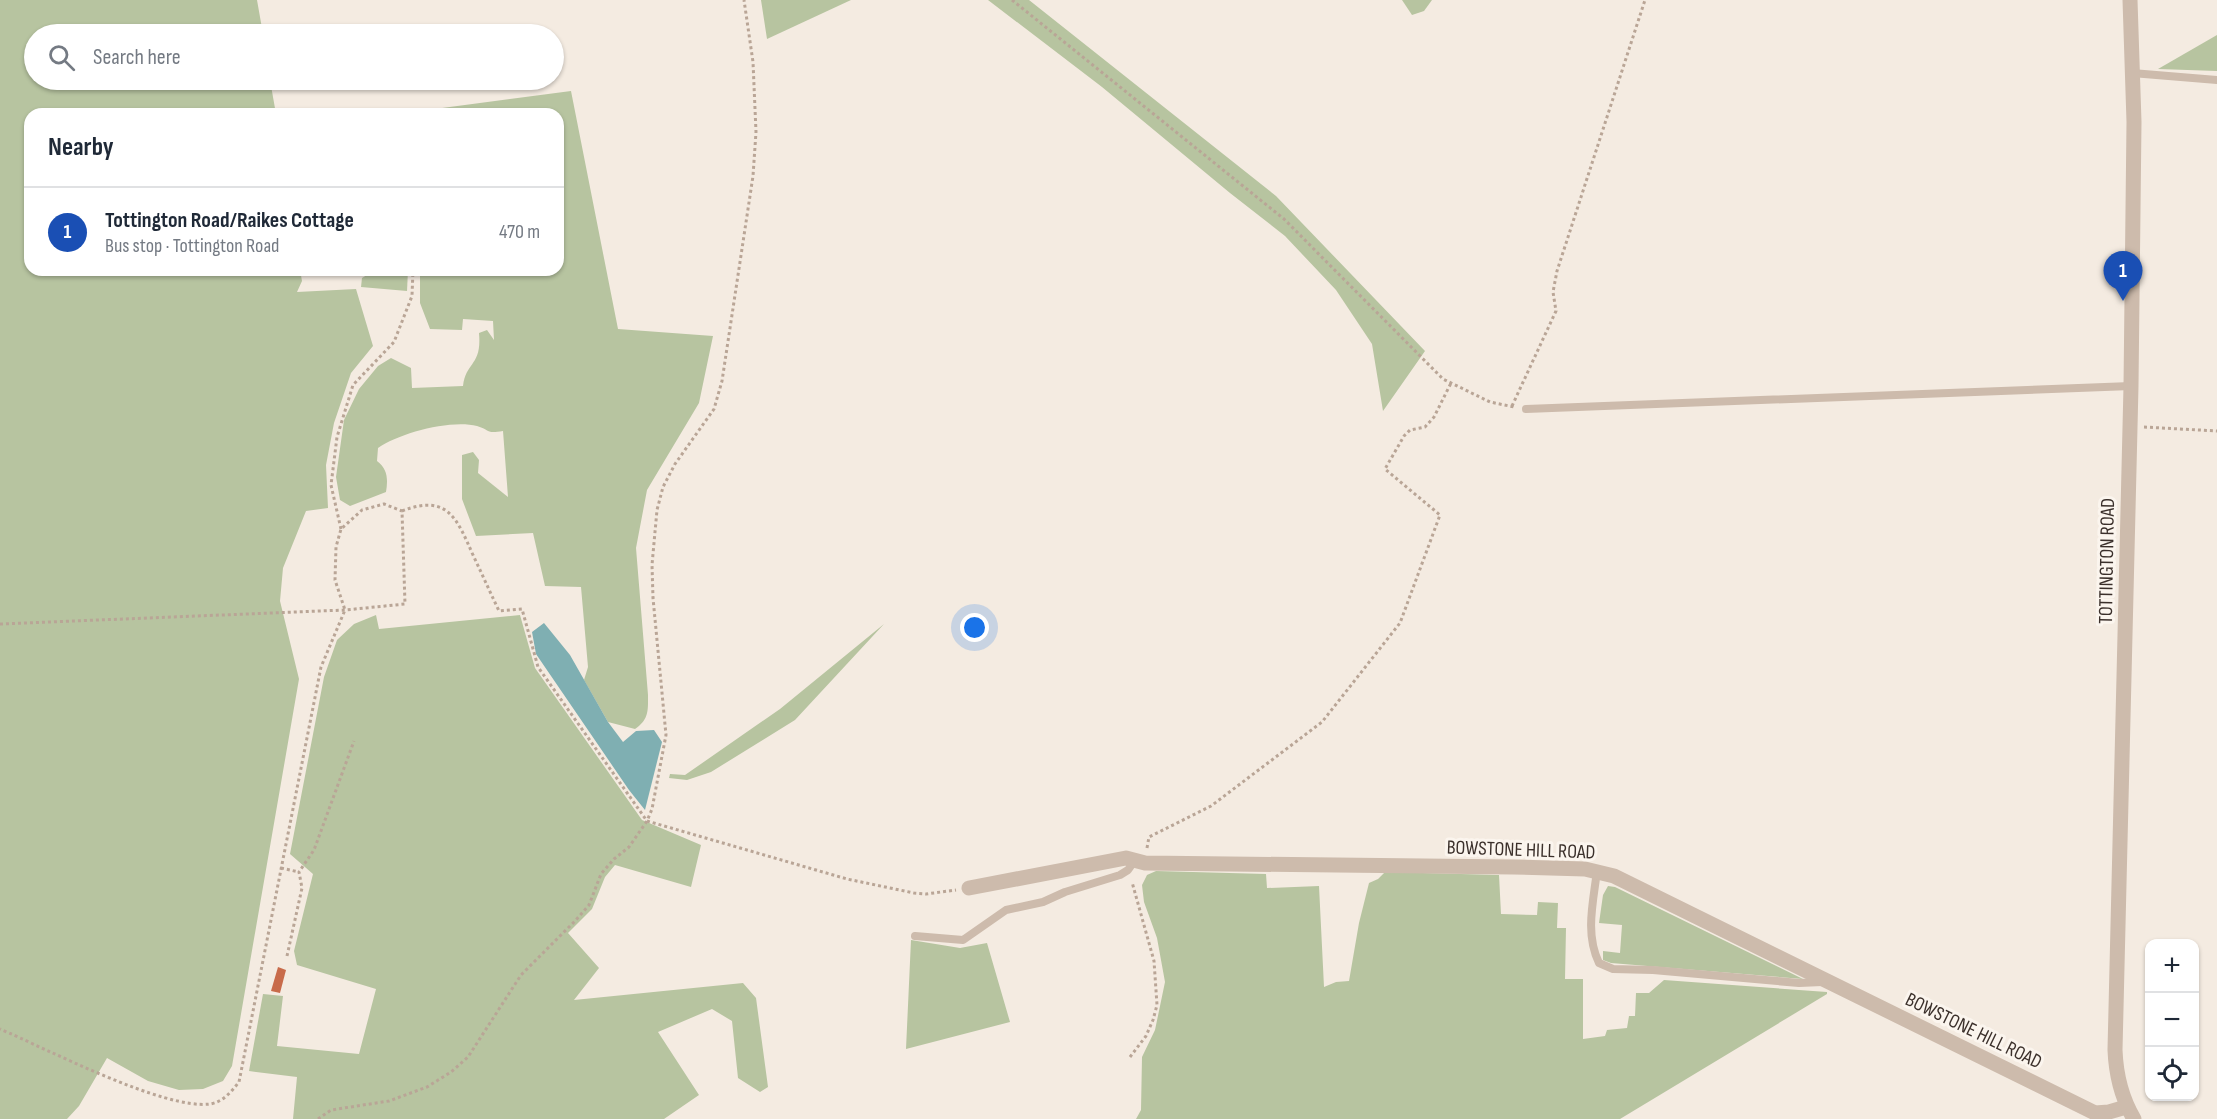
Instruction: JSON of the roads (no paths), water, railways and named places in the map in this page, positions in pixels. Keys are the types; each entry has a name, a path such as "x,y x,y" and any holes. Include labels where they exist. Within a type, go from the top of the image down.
{"street":[{"name":"TOTTINGTON ROAD","path":"2130,0 2134,122 2131,386 2115,1050 2116,1073 2130,1113"},
{"name":"BOWSTONE HILL ROAD","path":"969,888 1126,858 1140,861 1597,870 1614,876 2095,1113 2130,1113"}],"lane":[{"path":"2132,73 2217,80"},
{"path":"1526,409 2131,386"},
{"path":"915,936 963,940 1006,910 1043,902 1065,892 1120,875 1140,861"},
{"path":"1597,870 1590,930 1592,949 1599,963 1613,969 1799,982 1829,982"}],"water":[{"path":"544,623 570,655 608,722 623,742 636,731 654,730 662,742 645,810 536,654 532,632"}],"place":[{"name":"Tottington Road/Raikes Cottage","path":"2123,301"}]}
